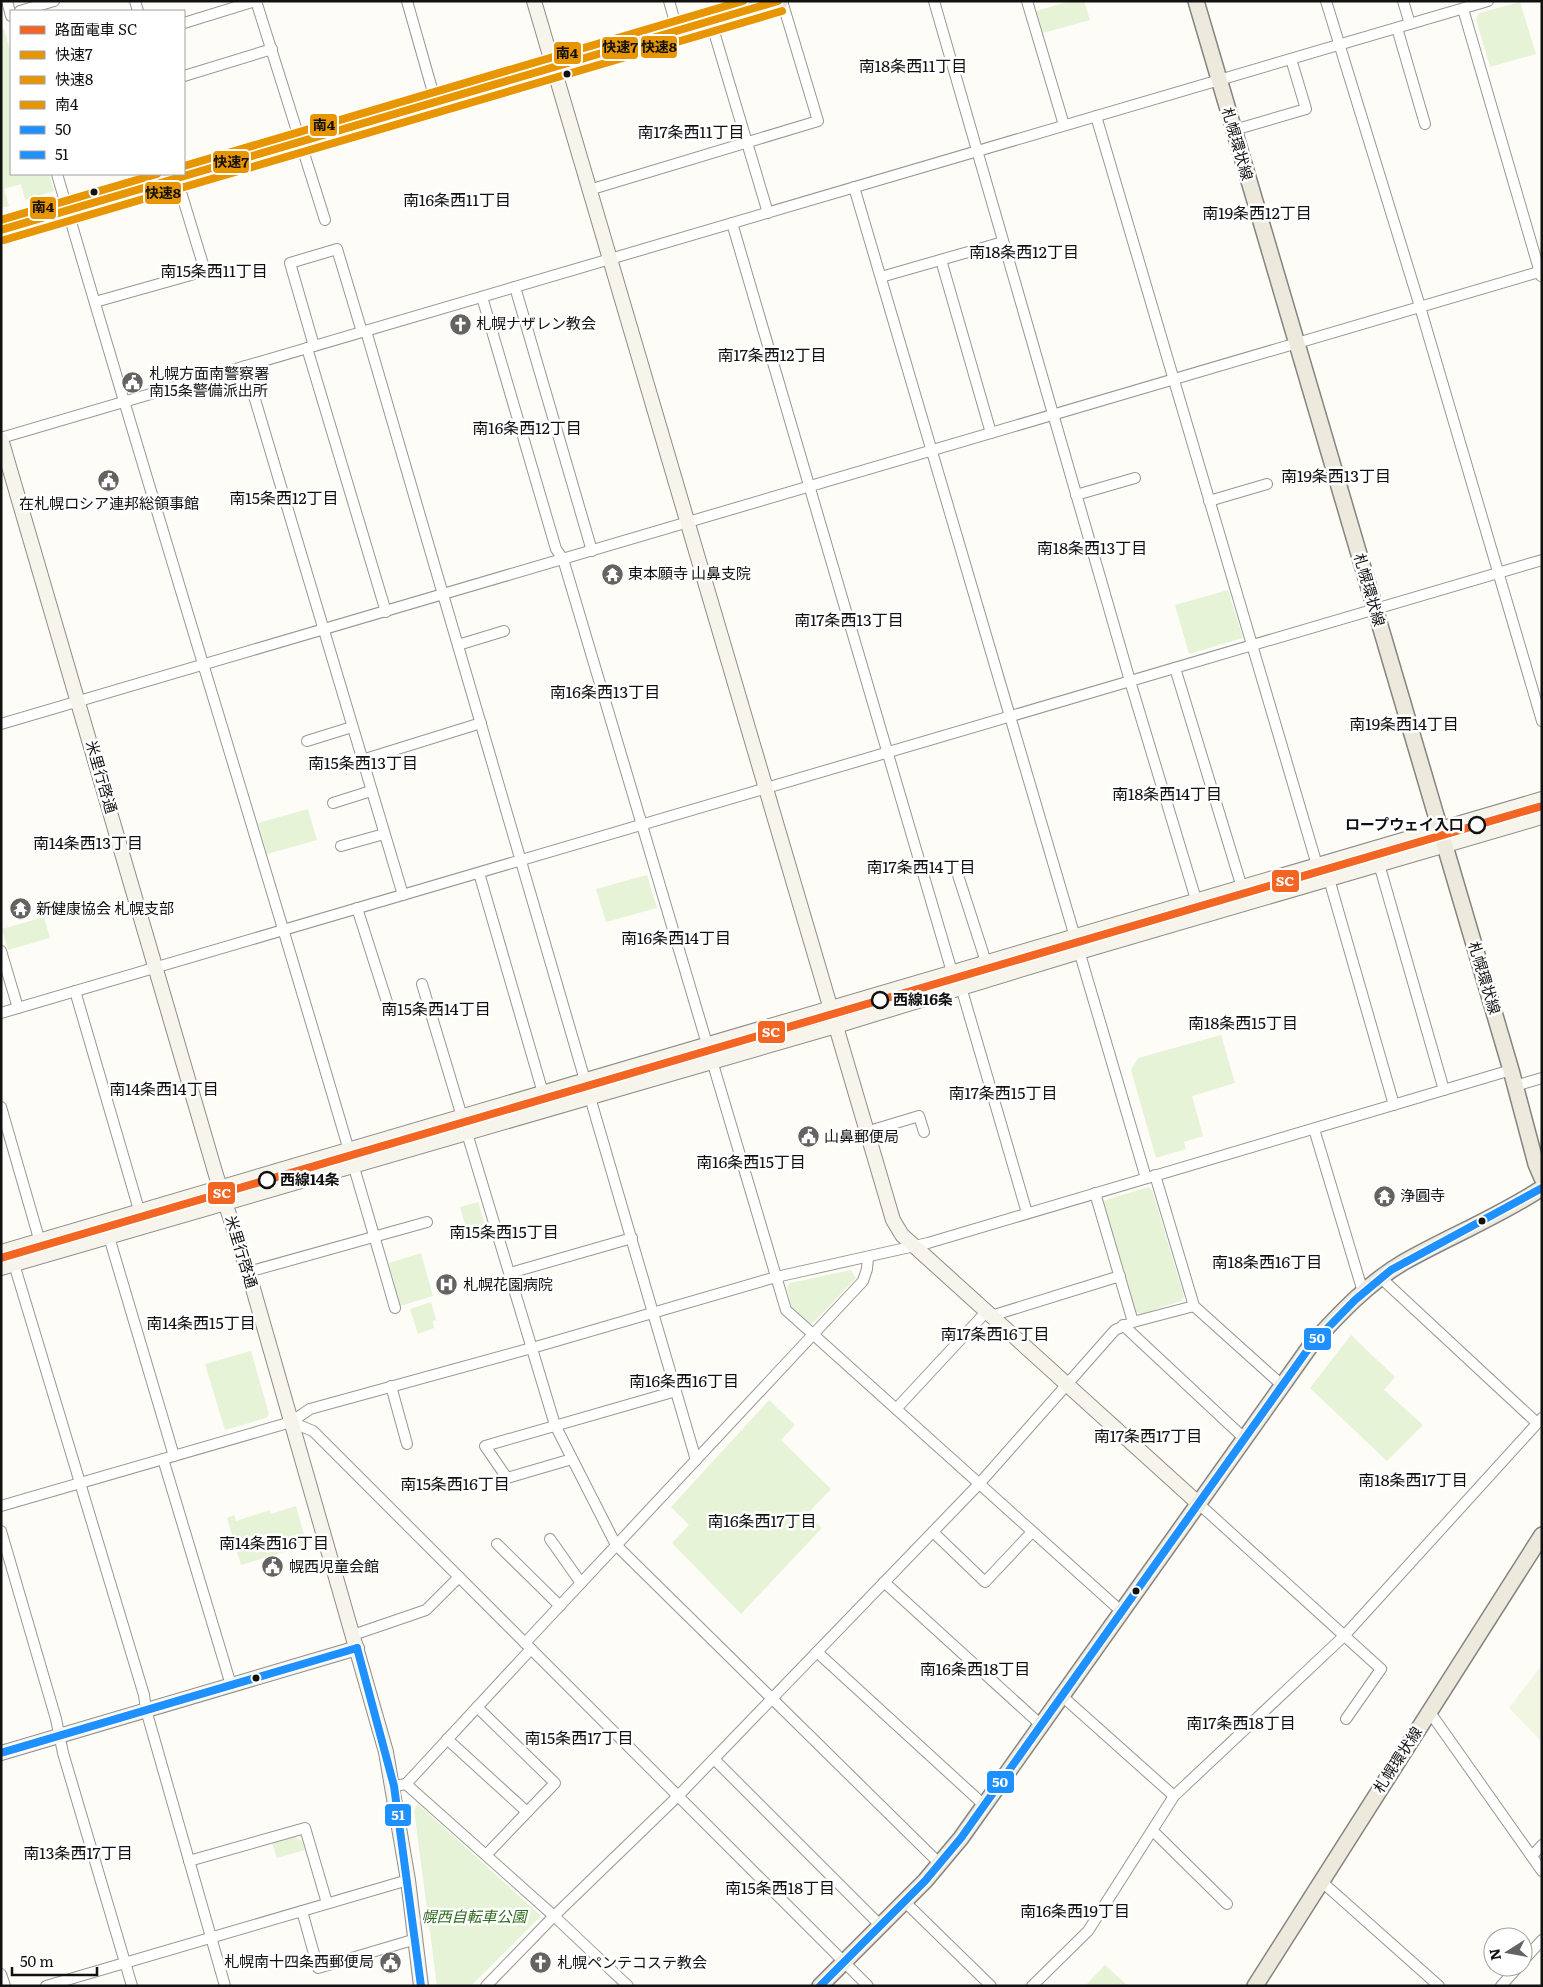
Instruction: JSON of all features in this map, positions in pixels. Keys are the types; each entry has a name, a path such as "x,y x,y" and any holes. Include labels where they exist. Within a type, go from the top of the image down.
{"highway":[{"path":"185,173 436,103 781,1"},
{"path":"1,230 179,175"}],"main road":[{"name":"札幌環状線","path":"1196,1 1516,1086 1536,1164 1542,1178"},
{"path":"820,1986 905,1902 940,1864 1311,1346 1337,1316 1363,1292 1404,1262 1508,1210 1542,1188"},
{"name":"札幌環状線","path":"1255,1986 1542,1535"}],"street":[{"path":"23,10 54,1"},
{"path":"185,23 256,1 325,220"},
{"path":"407,1 436,103"},
{"path":"534,1 893,1220 902,1235 1381,1669 1346,1719"},
{"path":"669,1 678,32"},
{"path":"589,190 818,120 781,1"},
{"path":"934,1 1130,682 1201,916"},
{"path":"1027,1 1064,125"},
{"path":"1326,1 1420,307 1542,721"},
{"path":"1403,1 1410,24"},
{"path":"1,438 1483,2"},
{"path":"1,724 1053,414 1541,273 1463,9"},
{"path":"711,22 768,213"},
{"path":"1397,28 1426,124"},
{"path":"185,76 272,49"},
{"path":"1234,130 1306,109 1291,59"},
{"path":"1096,116 1317,865 1329,879 1394,1105"},
{"path":"57,175 202,664 350,1150 395,1308"},
{"path":"95,302 204,271 182,175"},
{"path":"854,187 1074,936 1194,1306 1283,1386"},
{"path":"732,224 952,972"},
{"path":"881,278 1003,242"},
{"path":"386,612 311,347 290,263 338,249 522,860 696,1460"},
{"path":"941,260 991,433"},
{"path":"515,287 592,550"},
{"path":"482,296 556,549 563,559 786,1310 1122,1612"},
{"path":"245,366 402,895"},
{"name":"米里行啓通","path":"1,438 221,1187 248,1272 355,1641 400,1785 408,1880 421,1986"},
{"path":"1076,495 1135,478"},
{"path":"1209,501 1267,484"},
{"path":"1,1013 1542,560"},
{"path":"458,645 504,631"},
{"path":"1175,668 1247,904"},
{"path":"362,760 481,723"},
{"path":"307,740 352,727"},
{"path":"333,803 371,791"},
{"path":"1,1252 1542,799"},
{"path":"225,1986 146,1710 144,1694 80,1483 8,1266 836,1026 960,987 1542,818"},
{"path":"341,846 384,834"},
{"path":"1379,864 1444,1090"},
{"path":"956,869 986,962"},
{"path":"478,873 543,1093"},
{"path":"357,908 387,1002"},
{"path":"1,951 18,1008"},
{"path":"422,984 555,1426 616,1545 940,1864"},
{"path":"960,987 1027,1213"},
{"path":"75,991 144,1227"},
{"path":"1,1506 291,1422 310,1409 776,1277 915,1246 1511,1070"},
{"path":"1516,1086 1542,1078"},
{"path":"1,1107 44,1256"},
{"path":"866,1132 920,1116 924,1132"},
{"path":"1314,1129 1363,1292"},
{"path":"1095,1193 1133,1322"},
{"path":"248,1272 427,1222"},
{"path":"110,1237 174,1456"},
{"path":"510,1273 632,1238"},
{"path":"628,1986 486,1855 400,1785 477,1707 560,1606 863,1281 868,1257"},
{"path":"896,1409 988,1314 1120,1276"},
{"path":"1032,1986 1088,1931 1174,1796 1344,1636 1540,1420 1381,1278"},
{"path":"486,1986 554,1916 678,1796 933,1532 979,1484 1115,1330 1122,1325 1194,1306"},
{"path":"1122,1325 1245,1439"},
{"path":"391,1386 407,1444"},
{"path":"572,1459 508,1478 485,1446 676,1392"},
{"path":"291,1422 313,1431 868,1986"},
{"path":"163,1459 231,1685"},
{"path":"1,1531 132,1986"},
{"path":"933,1532 985,1582 1032,1532"},
{"path":"550,1539 581,1583"},
{"path":"497,1544 560,1606"},
{"path":"1,1753 231,1685 355,1641 426,1610 459,1577"},
{"path":"884,1582 1041,1725"},
{"path":"817,1652 984,1805"},
{"path":"1062,1696 1174,1796"},
{"path":"477,1707 555,1783 486,1855"},
{"path":"1429,1711 1542,1871"},
{"path":"447,1739 527,1812"},
{"path":"714,1759 881,1926"},
{"path":"189,1860 305,1828 327,1903"},
{"path":"1153,1831 1227,1904"},
{"path":"1532,1856 1542,1845"},
{"path":"46,1986 408,1880"},
{"path":"1321,1881 1439,1986"},
{"path":"905,1902 990,1986"},
{"path":"302,1911 318,1968 416,1939"},
{"path":"1533,1950 1542,1940"},
{"path":"1,1974 5,1986"}],"green space":[{"path":"1071,1 1084,1 1090,20 1043,33 1036,11"},
{"path":"1520,2 1536,54 1490,67 1476,19 1479,13"},
{"path":"1,29 4,29 10,50 10,175 49,175 54,191 25,200 21,184 4,189 9,206 1,208"},
{"path":"1228,590 1243,638 1189,654 1175,605"},
{"path":"308,809 317,840 267,854 258,823"},
{"path":"647,875 657,908 606,922 596,889"},
{"path":"44,917 50,938 8,950 2,929"},
{"path":"1221,1035 1235,1083 1192,1096 1203,1136 1184,1142 1186,1149 1156,1158 1131,1070 1138,1058"},
{"path":"1148,1187 1152,1190 1184,1297 1181,1301 1141,1314 1136,1312 1103,1201"},
{"path":"478,1202 488,1235 470,1241 460,1207"},
{"path":"421,1253 433,1296 400,1306 389,1263"},
{"path":"851,1270 856,1278 814,1322 809,1323 792,1308 787,1288 790,1283"},
{"path":"431,1302 436,1320 433,1321 434,1328 418,1334 410,1309"},
{"path":"1351,1335 1395,1377 1384,1390 1423,1425 1387,1461 1310,1388"},
{"path":"251,1351 269,1414 266,1418 225,1430 205,1364"},
{"path":"769,1400 795,1425 781,1440 831,1489 807,1514 822,1528 741,1614 672,1543 689,1525 671,1507"},
{"path":"296,1506 307,1545 241,1565 227,1518 234,1515 236,1521 270,1510 271,1514"},
{"path":"1542,1665 1542,1742 1509,1708"},
{"name":"幌西自転車公園","path":"418,1804 541,1916 471,1986 437,1986 414,1810"},
{"path":"295,1837 302,1841 305,1850 277,1858 272,1843"},
{"path":"1105,1965 1128,1986 1085,1986"}],"tram line":[{"name":"SC","path":"1,1258 1542,806"},
{"path":"918,995 949,980"}],"transit line":[{"name":"南4","path":"185,166 743,1"},
{"name":"快速7","path":"1,230 778,1"},
{"name":"快速8","path":"4,240 782,11"},
{"name":"南4","path":"1,220 154,175"},
{"name":"50","path":"820,1986 925,1881 961,1838 1311,1345 1355,1300 1391,1270 1542,1188"},
{"name":"51","path":"357,1648 394,1786 421,1986"},
{"name":"51","path":"1,1753 357,1648"}],"place":[{"name":"札幌ナザレン教会","path":"460,324"},
{"name":"札幌方面南警察署 南15条警備派出所","path":"133,383"},
{"name":"在札幌ロシア連邦総領事館","path":"109,481"},
{"name":"東本願寺 山鼻支院","path":"612,574"},
{"name":"ロープウェイ入口","path":"1477,825"},
{"name":"新健康協会 札幌支部","path":"20,909"},
{"name":"西線16条","path":"880,1000"},
{"name":"山鼻郵便局","path":"808,1137"},
{"name":"西線14条","path":"267,1180"},
{"name":"浄圓寺","path":"1384,1196"},
{"name":"札幌花園病院","path":"447,1285"},
{"name":"幌西児童会館","path":"273,1567"},
{"name":"札幌南十四条西郵便局","path":"390,1962"},
{"name":"札幌ペンテコステ教会","path":"541,1963"}],"district":[{"name":"南18条西11丁目","path":"913,66"},
{"name":"南17条西11丁目","path":"691,132"},
{"name":"南16条西11丁目","path":"457,200"},
{"name":"南19条西12丁目","path":"1257,213"},
{"name":"南18条西12丁目","path":"1024,252"},
{"name":"南15条西11丁目","path":"214,271"},
{"name":"南17条西12丁目","path":"772,355"},
{"name":"南16条西12丁目","path":"527,428"},
{"name":"南19条西13丁目","path":"1336,476"},
{"name":"南15条西12丁目","path":"284,498"},
{"name":"南18条西13丁目","path":"1092,548"},
{"name":"南17条西13丁目","path":"849,620"},
{"name":"南16条西13丁目","path":"605,692"},
{"name":"南19条西14丁目","path":"1404,724"},
{"name":"南15条西13丁目","path":"363,763"},
{"name":"南18条西14丁目","path":"1167,794"},
{"name":"南14条西13丁目","path":"88,843"},
{"name":"南17条西14丁目","path":"921,867"},
{"name":"南16条西14丁目","path":"676,938"},
{"name":"南15条西14丁目","path":"436,1009"},
{"name":"南18条西15丁目","path":"1243,1023"},
{"name":"南14条西14丁目","path":"164,1089"},
{"name":"南17条西15丁目","path":"1003,1093"},
{"name":"南16条西15丁目","path":"751,1162"},
{"name":"南15条西15丁目","path":"504,1232"},
{"name":"南18条西16丁目","path":"1267,1262"},
{"name":"南14条西15丁目","path":"201,1323"},
{"name":"南17条西16丁目","path":"995,1334"},
{"name":"南16条西16丁目","path":"684,1381"},
{"name":"南17条西17丁目","path":"1148,1436"},
{"name":"南18条西17丁目","path":"1413,1480"},
{"name":"南15条西16丁目","path":"455,1484"},
{"name":"南16条西17丁目","path":"762,1521"},
{"name":"南14条西16丁目","path":"274,1543"},
{"name":"南16条西18丁目","path":"975,1669"},
{"name":"南17条西18丁目","path":"1241,1723"},
{"name":"南15条西17丁目","path":"579,1738"},
{"name":"南13条西17丁目","path":"78,1853"},
{"name":"南15条西18丁目","path":"780,1888"},
{"name":"南16条西19丁目","path":"1075,1911"}]}
